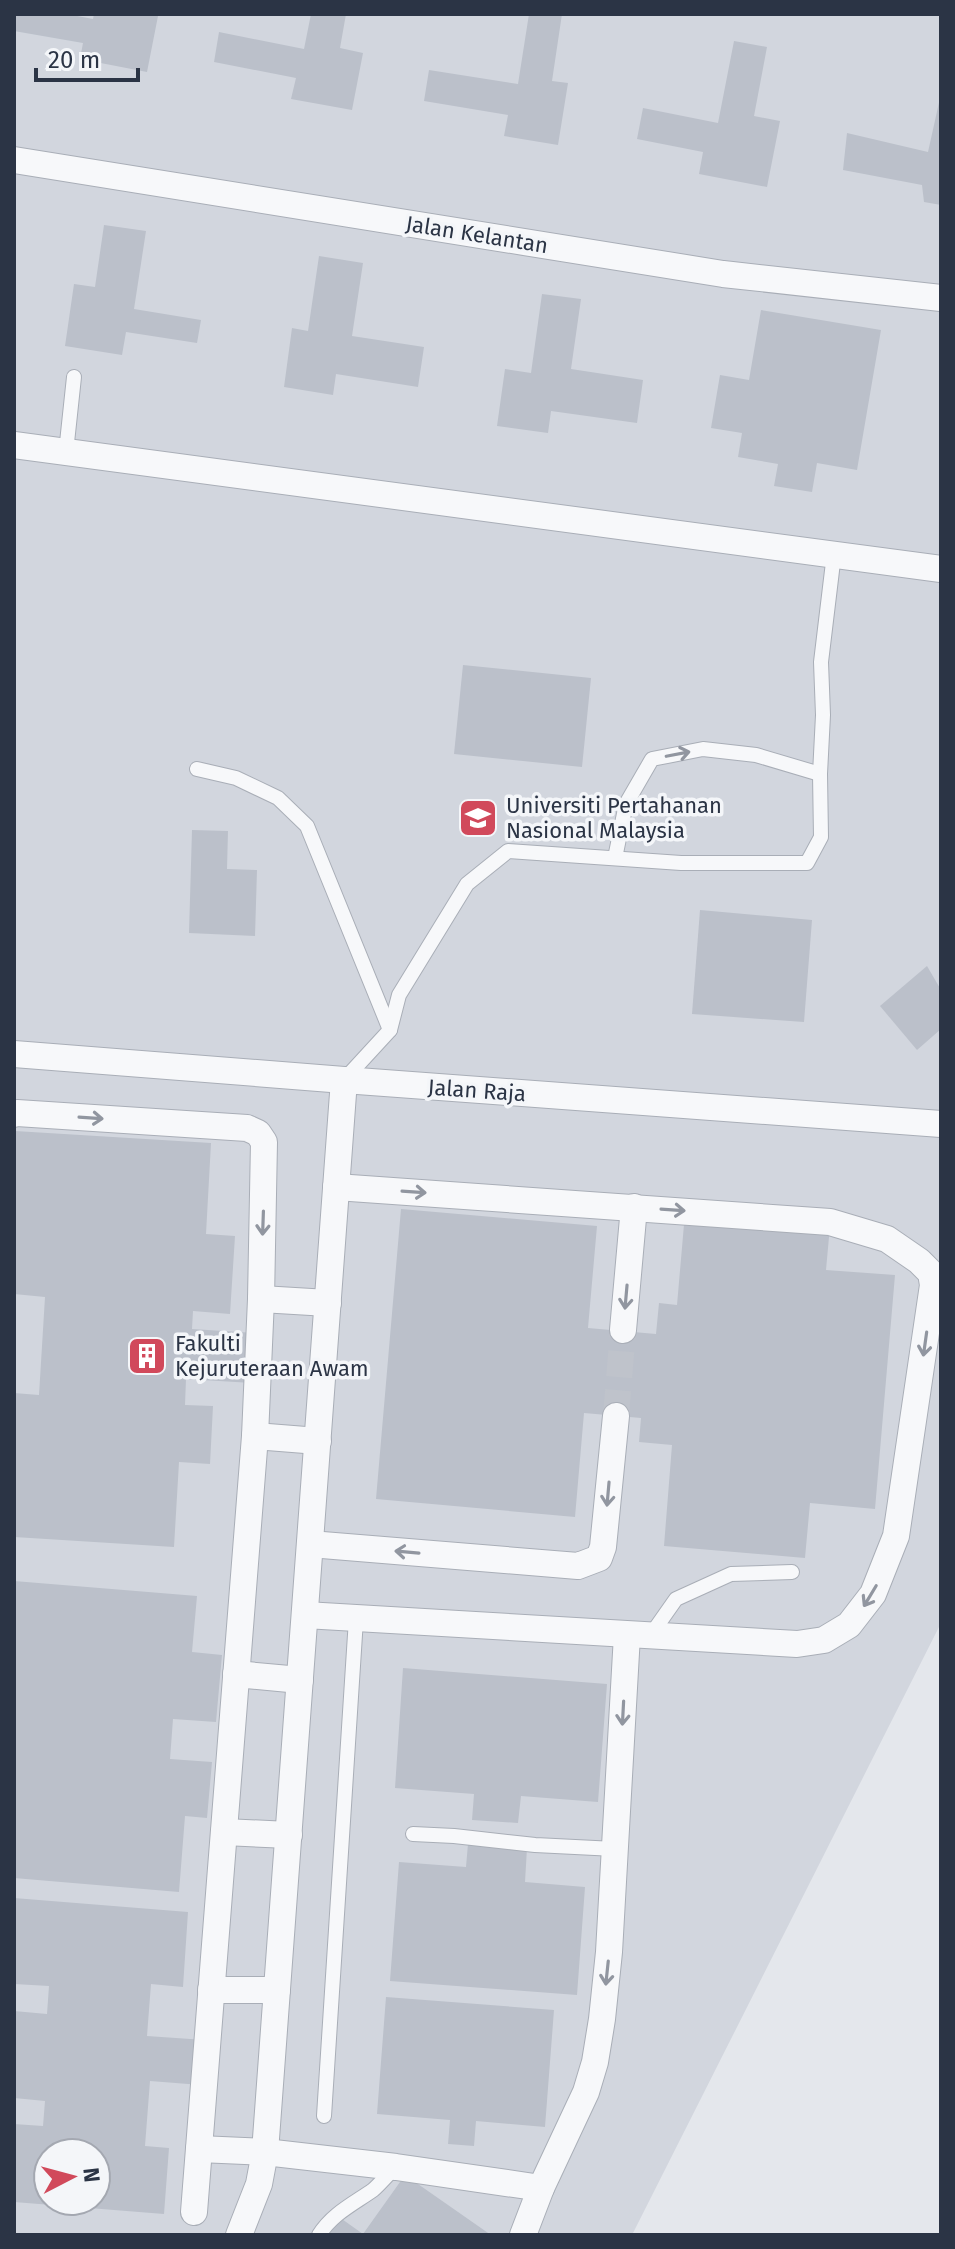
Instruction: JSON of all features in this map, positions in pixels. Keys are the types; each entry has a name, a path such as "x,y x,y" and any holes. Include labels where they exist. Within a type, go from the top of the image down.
{"street":[{"name":"Jalan Kelantan","path":"14,160 723,274 941,298"},
{"path":"14,445 941,569"},
{"name":"Jalan Raja","path":"14,1054 941,1124"},
{"path":"239,2235 259,2184 265,2152 344,1080"},
{"path":"14,1114 247,1128 258,1133 264,1142 255,1436 194,2212"},
{"path":"305,1615 797,1644 824,1640 849,1625 873,1594 896,1536 933,1285 931,1273 919,1261 887,1239 830,1222 336,1187"},
{"path":"623,1330 634,1207"},
{"path":"261,1299 328,1303"},
{"path":"310,1544 578,1566 591,1563 599,1558 603,1547 616,1416"},
{"path":"255,1436 318,1441"},
{"path":"523,2235 541,2188 586,2092 595,2062 608,1965 615,1849 639,1636"},
{"path":"236,1674 300,1680"},
{"path":"224,1832 289,1835"},
{"path":"211,1990 277,1990"},
{"path":"199,2149 265,2152 541,2188"}],"lane":[{"path":"66,452 74,377"},
{"path":"344,1080 390,1030 399,995 467,884 508,851 681,863 807,863 821,837 821,662 834,554"},
{"path":"615,858 626,804 652,759 703,749 756,755 820,774"},
{"path":"197,769 236,778 278,798 307,826 390,1030"},
{"path":"639,1636 676,1599 731,1574 792,1572"},
{"path":"324,2116 356,1619"},
{"path":"413,1834 615,1849"},
{"path":"319,2235 345,2207 375,2188 396,2167"}],"shaded area":[{"name":"Universiti Pertahanan Nasional Malaysia","path":"14,14 941,14 941,1623 632,2235 14,2235"}],"building":[{"path":"14,14 67,14 93,19 94,14 158,16 147,72 80,59 83,43 14,31"},
{"path":"311,14 346,14 340,48 363,53 352,110 291,99 296,78 214,62 219,32 304,49"},
{"path":"529,14 562,14 552,81 568,83 558,145 504,136 508,115 424,101 429,70 518,84"},
{"path":"734,41 767,47 754,116 780,121 767,187 699,174 703,152 637,139 643,108 718,123"},
{"path":"940,98 941,205 924,202 922,185 843,170 847,133 928,152"},
{"path":"104,225 146,231 134,309 201,320 197,343 126,332 122,355 65,346 74,284 95,287"},
{"path":"319,256 363,263 352,336 424,347 418,387 336,374 333,395 284,387 292,328 308,331"},
{"path":"542,294 581,299 571,369 643,380 637,423 551,411 548,433 497,426 505,369 531,373"},
{"path":"761,310 881,330 857,470 817,463 812,492 774,486 778,464 738,457 742,433 711,428 720,375 749,380"},
{"path":"463,665 591,678 582,767 454,754"},
{"path":"192,830 228,831 227,869 257,870 255,936 189,933"},
{"path":"700,910 812,920 804,1022 692,1014"},
{"path":"927,966 941,990 941,1029 917,1050 880,1006"},
{"name":"Fakulti Kejuruteraan Awam","path":"15,1131 211,1143 206,1234 235,1236 230,1314 193,1311 192,1329 255,1333 252,1383 186,1379 185,1405 213,1406 210,1464 179,1462 174,1547 14,1537 14,1393 39,1395 45,1297 14,1294"},
{"path":"401,1209 597,1226 588,1328 656,1334 659,1303 677,1305 685,1213 830,1226 826,1270 895,1275 875,1509 810,1503 805,1558 664,1546 672,1445 639,1442 641,1418 584,1413 575,1517 376,1499"},
{"path":"14,1581 197,1596 192,1652 222,1655 216,1722 173,1719 170,1759 212,1762 207,1818 185,1816 179,1892 14,1878"},
{"path":"403,1668 607,1684 598,1802 521,1796 518,1823 472,1820 474,1794 395,1788"},
{"path":"468,1844 527,1848 525,1882 585,1887 577,1995 390,1981 399,1862 466,1867"},
{"path":"14,1898 188,1912 183,1987 151,1984 147,2036 205,2040 201,2085 150,2081 145,2146 169,2148 164,2214 112,2210 112,2137 32,2137 32,2203 14,2202 14,2124 43,2126 45,2101 14,2098 14,2011 47,2014 49,1986 14,1984"},
{"path":"386,1997 554,2010 545,2127 476,2121 474,2146 448,2144 450,2120 377,2114"},
{"path":"405,2175 491,2235 331,2235 328,2233 339,2217 363,2234"}],"tunnel":[{"path":"616,1416 623,1330"}],"place":[{"name":"Universiti Pertahanan Nasional Malaysia","path":"478,818"},
{"name":"Fakulti Kejuruteraan Awam","path":"147,1356"}]}
